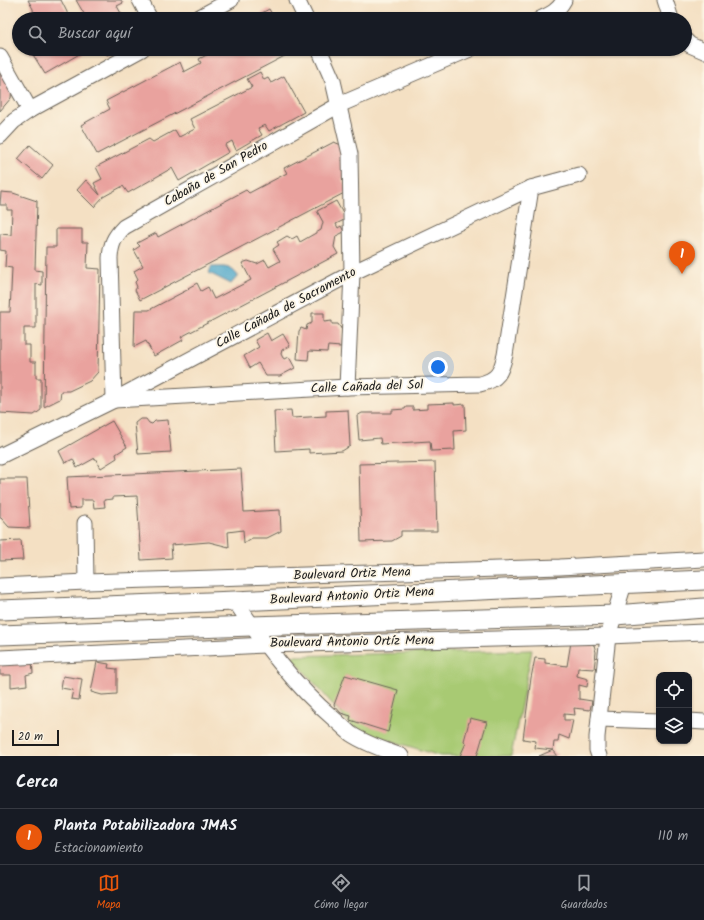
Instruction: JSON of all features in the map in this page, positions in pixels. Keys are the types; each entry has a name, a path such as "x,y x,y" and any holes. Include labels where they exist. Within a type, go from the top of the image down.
{"main road":[{"name":"Boulevard Antonio Ortiz Mena","path":"0,610 704,580"},
{"name":"Boulevard Antonio Ortiz Mena","path":"0,635 615,615 704,608"}],"street":[{"path":"140,0 146,12"},
{"path":"209,12 231,0"},
{"path":"297,0 303,12"},
{"path":"665,0 669,12"},
{"path":"552,12 562,4"},
{"path":"692,46 704,51"},
{"path":"0,136 14,122 30,110 129,56"},
{"path":"322,56 333,81 350,154 352,273 346,387"},
{"name":"Cabaña de San Pedro","path":"114,400 110,258 111,248 117,235 124,227 339,105 454,56"},
{"path":"0,57 30,110"},
{"name":"Calle Cañada de Sacramento","path":"0,456 114,400 352,273 531,188 579,175"},
{"name":"Calle Cañada del Sol","path":"114,400 346,387 480,384 494,380 499,374 505,355 531,188"},
{"path":"85,523 86,582"},
{"name":"Boulevard Ortiz Mena","path":"0,586 560,567 704,559"},
{"path":"599,756 597,750 598,719 608,636 624,584"},
{"path":"235,601 265,644 303,690 326,712 352,734 369,743 402,756"},
{"name":"Boulevard Antonio Ortíz Mena","path":"0,658 265,644 608,636 704,632"},
{"path":"598,719 656,720"},
{"path":"692,721 704,722"}],"green space":[{"path":"532,650 511,756 440,756 354,729 291,656"}],"water":[{"path":"211,267 230,268 238,276 231,284 209,273"}],"building":[{"path":"28,0 61,0 67,12 33,12"},
{"path":"76,0 121,0 123,3 117,6 120,12 83,12"},
{"path":"269,9 271,12 264,12"},
{"path":"34,56 76,56 45,74"},
{"path":"205,56 285,56 97,154 81,125 110,109 106,101 180,62 184,72 201,63 199,59"},
{"path":"0,67 12,85 11,98 0,111"},
{"path":"260,72 264,80 268,78 271,83 284,76 304,112 269,131 265,125 258,128 262,135 236,150 232,141 225,145 229,152 179,181 172,168 128,193 123,186 103,197 94,207 77,190 86,180 100,195 94,183 102,179 96,167 149,139 153,142 175,130 179,137 195,129 190,119 252,87 247,79"},
{"path":"334,142 341,145 346,156 342,160 350,175 342,179 348,191 140,300 135,290 137,287 135,282 138,279 134,271 143,266 134,250 140,246 137,243 156,233 158,237 246,190 249,193 287,173 284,168"},
{"path":"30,145 53,165 42,179 18,159"},
{"path":"1,192 13,193 37,201 35,270 42,271 42,285 36,284 36,328 24,328 24,345 30,345 30,362 36,362 36,378 41,378 41,410 34,415 0,413 0,312 10,312 12,268 5,267 6,251 0,250 0,234 11,235 12,210 7,210 7,205 0,205"},
{"path":"336,201 346,219 336,224 338,228 341,226 344,232 336,236 334,247 338,254 181,337 183,340 154,356 146,341 134,347 135,310 149,310 189,289 188,288 197,283 201,291 208,287 214,299 251,280 242,263 248,261 257,264 265,260 269,267 280,261 273,249 279,245 277,242 287,236 292,239 297,236 300,242 321,230 323,222 317,211"},
{"path":"56,229 82,229 82,242 88,242 87,268 100,269 98,372 90,381 69,391 61,391 60,399 44,407 46,247 56,247"},
{"path":"312,313 324,313 324,322 332,321 332,324 338,324 342,330 341,347 328,346 327,352 309,351 308,360 297,359 299,331 301,328 306,330 307,325 312,323"},
{"path":"267,333 271,341 283,334 290,346 282,350 281,354 285,359 289,357 295,368 280,376 266,376 258,363 250,368 244,356 259,347 255,340"},
{"path":"454,403 454,405 465,404 466,430 454,431 455,450 431,451 430,441 381,444 380,438 359,440 357,416 362,413 392,413 392,410 405,409 406,407 413,407 413,410 427,409 427,404"},
{"path":"291,410 292,418 326,416 326,411 348,410 350,446 342,451 309,453 309,449 276,451 274,411"},
{"path":"140,419 146,419 152,424 155,421 168,420 171,452 138,454 135,423"},
{"path":"112,421 127,447 116,454 117,458 101,468 95,458 77,468 73,459 65,463 59,451"},
{"path":"435,462 437,531 401,531 401,536 392,541 361,542 359,464"},
{"path":"241,469 244,512 280,510 281,531 267,538 252,538 244,543 243,530 228,532 229,547 209,542 171,545 172,558 141,560 137,496 113,497 113,499 104,500 105,507 94,508 93,500 81,500 81,508 69,509 67,477"},
{"path":"0,479 27,479 30,528 9,527 0,518"},
{"path":"21,540 23,560 0,561 0,541"},
{"path":"571,642 585,642 594,645 596,652 594,669 578,668 577,676 588,679 587,687 579,685 579,699 592,701 590,710 574,708 575,715 564,714 564,720 573,720 569,739 559,735 558,742 554,742 553,750 535,748 536,741 523,739 535,658 545,659 545,663 567,666"},
{"path":"32,659 33,673 26,675 27,685 11,687 11,675 0,675 0,662"},
{"path":"97,662 109,664 108,668 117,669 117,694 102,695 91,692"},
{"path":"345,675 398,690 388,732 350,720 351,716 341,713 334,705"},
{"path":"63,676 82,679 79,700 71,699 73,690 61,688"},
{"path":"470,718 487,722 477,756 460,756 466,743 464,741"},
{"path":"553,750 558,756 539,756"}],"place":[{"name":"Planta Potabilizadora JMAS","path":"682,274"}]}
